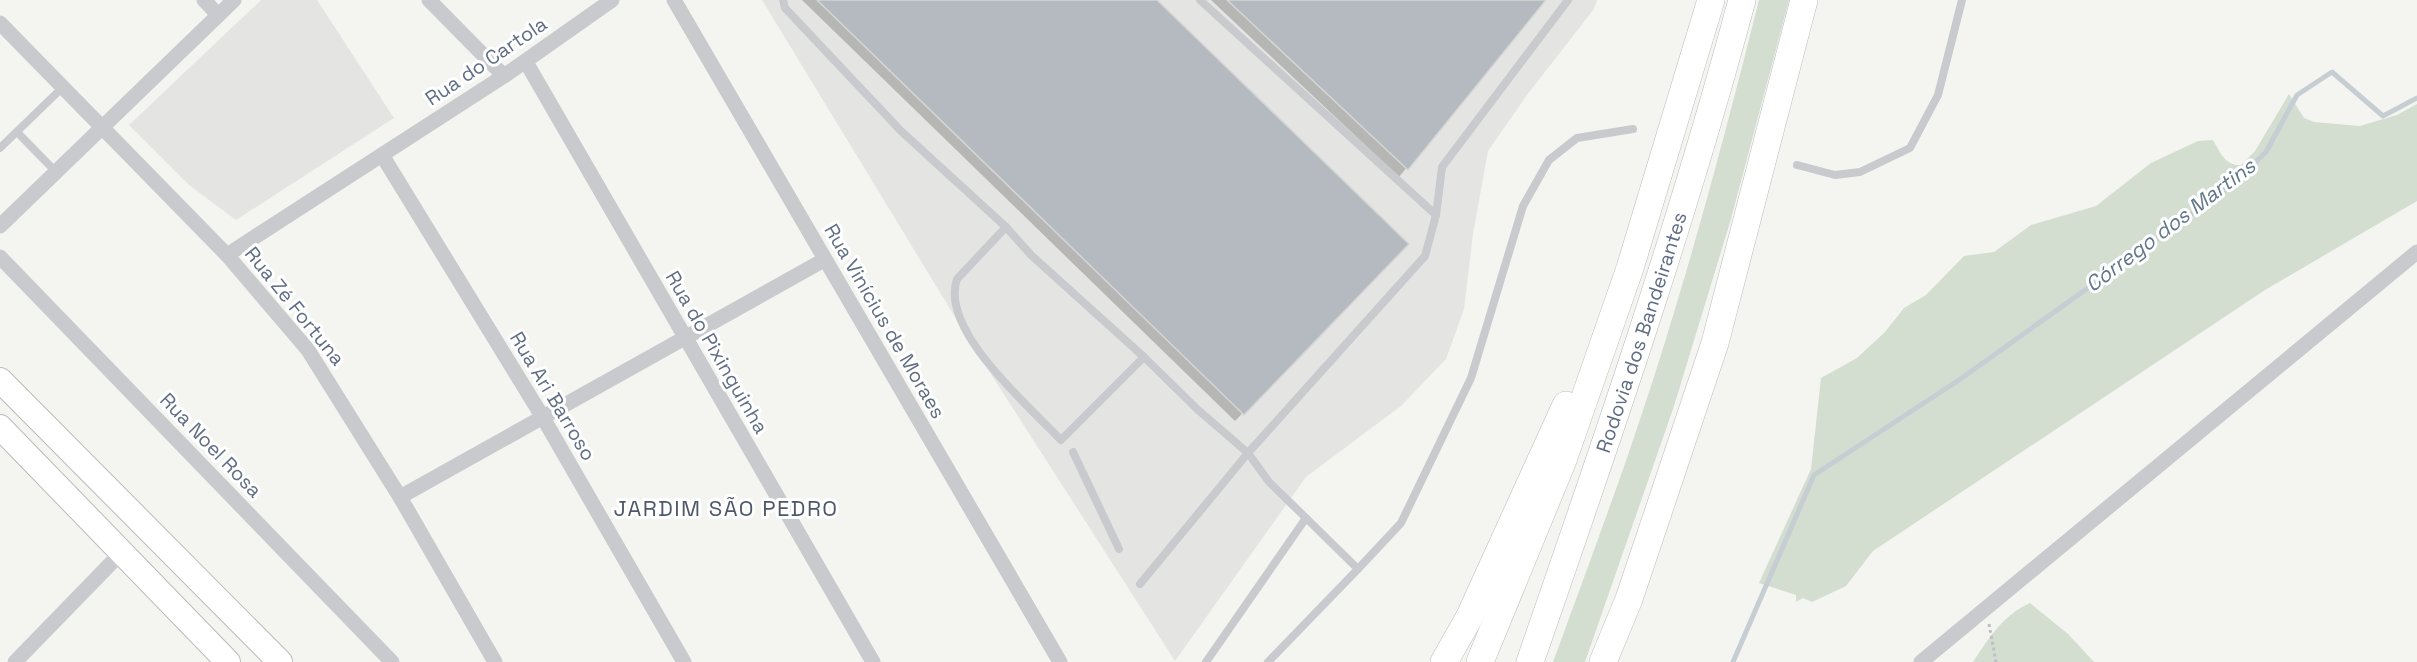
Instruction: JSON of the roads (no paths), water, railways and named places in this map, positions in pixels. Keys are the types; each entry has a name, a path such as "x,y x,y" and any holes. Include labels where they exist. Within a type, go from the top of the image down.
{"highway":[{"path":"1480,662 1563,460 1629,268 1711,0"},
{"name":"Rodovia dos Bandeirantes","path":"1530,662 1644,332 1711,115 1742,0"},
{"path":"1611,662 1629,599 1715,343 1804,0"},
{"path":"1444,662 1469,618 1629,268"},
{"path":"0,360 21,402"},
{"path":"0,380 279,662"},
{"path":"0,427 228,662"},
{"path":"1604,662 1629,599"}],"street":[{"path":"204,0 218,15"},
{"path":"0,225 234,0"},
{"path":"429,0 504,76"},
{"name":"Rua do Cartola","path":"227,255 526,62 612,0"},
{"name":"Rua Vinícius de Moraes","path":"674,0 1060,662"},
{"name":"Rua Zé Fortuna","path":"0,23 227,255 308,350 400,497 495,662"},
{"name":"Rua do Pixinguinha","path":"526,62 873,662"},
{"name":"Rua Ari Barroso","path":"382,155 542,416 684,662"},
{"path":"1921,662 1986,611 2400,263 2417,252"},
{"name":"Rua Noel Rosa","path":"0,257 392,662"},
{"path":"400,497 542,416 686,340 824,260"},
{"path":"15,662 122,553"}],"lane":[{"path":"783,0 785,8 901,131 1006,227 1031,255 1144,357 1197,409 1248,453 1269,482 1358,569"},
{"path":"1200,0 1436,215"},
{"path":"1140,584 1248,453 1425,256 1436,215 1442,167 1568,0"},
{"path":"1797,165 1835,175 1860,172 1910,148 1938,95 1962,0"},
{"path":"0,148 63,87"},
{"path":"1268,662 1401,523 1467,387 1490,322 1523,206 1549,160 1577,138 1633,129"},
{"path":"17,132 56,172"},
{"path":"1006,227 957,279 953,291 954,302 980,354 1061,440 1144,357"},
{"path":"1073,452 1119,549"},
{"path":"1206,662 1306,518"}],"waterway":[{"name":"Córrego dos Martins","path":"1733,662 1814,475 1959,380 2228,188 2266,152 2297,95 2332,72 2383,116 2417,98"}],"district":[{"name":"JARDIM SÃO PEDRO","path":"726,508"}]}
